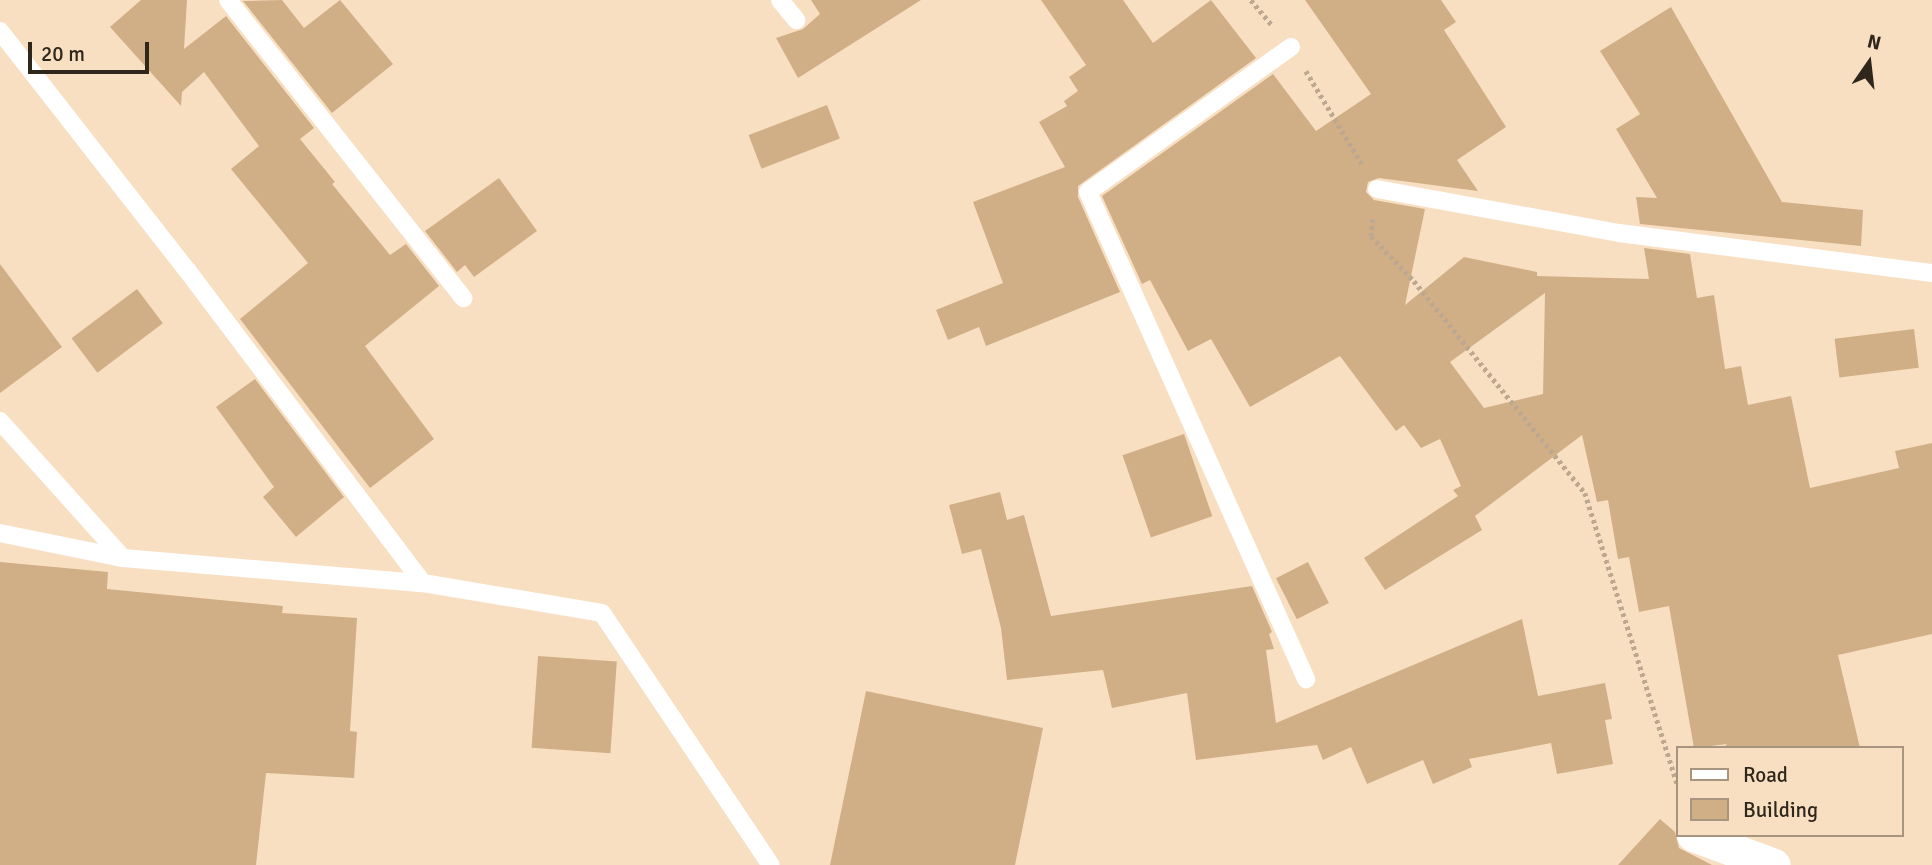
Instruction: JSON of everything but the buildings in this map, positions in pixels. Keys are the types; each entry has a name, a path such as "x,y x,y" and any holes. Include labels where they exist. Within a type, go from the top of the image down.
{"street":[{"path":"1698,837 1774,865"}],"lane":[{"path":"228,0 463,298"},
{"path":"780,0 796,20"},
{"path":"0,32 187,270 423,583"},
{"path":"1291,47 1088,192 1306,679"},
{"path":"1377,189 1619,233 1932,273"},
{"path":"0,421 123,558"},
{"path":"0,533 123,558 423,583 602,613 771,865"}],"path":[{"path":"1251,0 1291,47 1377,189 1371,236 1415,281 1585,493 1676,781"}]}
